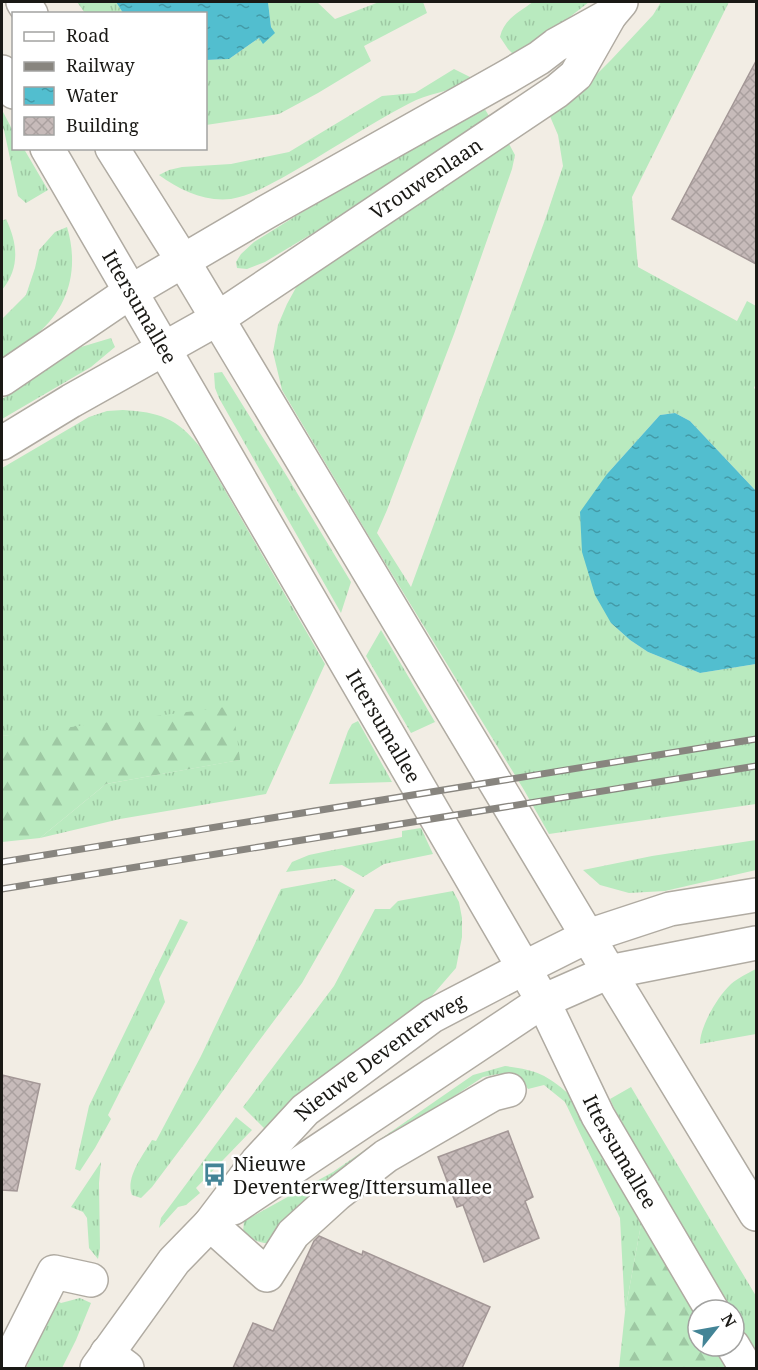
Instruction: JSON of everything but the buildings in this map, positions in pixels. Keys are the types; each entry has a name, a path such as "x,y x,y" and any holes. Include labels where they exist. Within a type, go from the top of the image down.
{"street":[{"name":"Vrouwenlaan","path":"2,379 130,292 268,211 505,78 616,8"},
{"name":"Vrouwenlaan","path":"2,442 217,319 557,91 576,75 616,8"},
{"path":"2,72 12,89"},
{"name":"Ittersumallee","path":"48,150 543,1001 598,1116 704,1298"},
{"path":"113,150 183,261 756,1215"},
{"name":"Nieuwe Deventerweg","path":"110,1363 174,1262 210,1224 257,1162 305,1110 432,1016 588,936 670,909 756,895"},
{"name":"Nieuwe Deventerweg","path":"210,1224 543,1001 609,972 756,943"},
{"path":"210,1224 267,1275 294,1234 337,1194 386,1156 493,1094 509,1090"},
{"path":"7,1368 54,1272 91,1280"}],"green space":[{"path":"77,2 116,2 122,12 84,12"},
{"path":"268,2 317,2 335,19 379,2 423,2 427,13 364,46 371,61 279,114 207,125 207,60 229,59 259,38 263,43 274,33 271,27"},
{"path":"533,2 589,2 515,56 500,37 502,31 513,16"},
{"path":"661,2 729,2 632,197 638,267 737,321 747,301 756,306 756,383 754,388 756,390 756,491 690,421 675,413 660,415 607,474 611,623 648,652 700,673 756,664 756,804 549,834 282,390 273,352 278,325 299,282 508,142 515,155 512,169 454,334 377,533 411,587 563,166 558,135 549,114 574,97 611,60 653,15"},
{"path":"454,69 470,77 471,84 416,100 282,178 245,196 231,199 202,197 175,186 159,175 182,167 231,164 289,152 382,96 415,93"},
{"path":"483,106 492,121 265,262 247,269 237,268 236,262 241,254 254,242"},
{"path":"2,110 12,129 12,150 25,150 48,190 26,203 18,196 2,126"},
{"path":"6,219 13,238 15,256 12,273 2,290 2,221"},
{"path":"67,227 72,257 69,285 64,298 48,323 37,334 2,358 2,319 26,295 39,250 55,232"},
{"path":"111,338 115,347 91,367 2,419 2,399 81,347"},
{"path":"222,372 351,582 341,613 219,398 215,388 214,373"},
{"path":"123,410 166,418 183,429 200,447 325,664 266,794 120,819 40,838 106,784 239,760 26,734 2,736 2,468 89,417 107,411"},
{"path":"381,630 435,722 411,733 366,656"},
{"path":"233,706 240,760 106,784 40,838 2,842 2,736"},
{"path":"358,721 392,782 329,784 348,731 352,724"},
{"path":"421,828 433,854 384,864 363,877 342,865 286,872 292,862 309,855 402,837 402,831"},
{"path":"756,840 756,870 665,891 629,893 600,885 583,870 652,856"},
{"path":"335,879 355,890 302,983 152,1187 141,1198 132,1195 131,1181 136,1167 152,1140 156,1141 201,1056 281,889"},
{"path":"453,891 459,902 462,918 462,937 456,968 430,998 362,1049 269,1133 243,1107 334,986 375,909 390,909 398,901"},
{"path":"180,919 188,922 159,979 165,1002 108,1115 111,1119 80,1171 75,1169 89,1106"},
{"path":"756,969 756,1034 700,1044 706,1020 726,989"},
{"path":"505,1066 540,1074 569,1094 642,1219 625,1312 620,1218 565,1102 544,1085 528,1089 519,1076 498,1074 483,1077 394,1136 272,1243 256,1241 243,1232 244,1221 333,1172 473,1075"},
{"path":"631,1087 756,1296 756,1357 746,1340 746,1298 721,1298 620,1121 610,1099"},
{"path":"236,1117 252,1130 196,1188 200,1193 186,1205 178,1207 159,1228 161,1218"},
{"path":"101,1162 98,1259 89,1248 87,1218 83,1212 71,1207"},
{"path":"642,1219 690,1298 686,1298 686,1358 726,1358 732,1368 619,1368 625,1312"},
{"path":"80,1298 91,1303 62,1368 26,1368 56,1300 61,1303"}],"water":[{"path":"116,2 268,2 271,27 275,33 263,44 259,38 229,59 207,60 207,12 122,12"},
{"path":"675,413 690,421 756,491 756,664 700,673 648,652 611,623 595,595 582,552 580,512 607,474 660,415"}],"railway":[{"path":"2,862 756,739"},
{"path":"2,889 756,766"}],"place":[{"name":"Nieuwe Deventerweg/Ittersumallee","path":"215,1175"}]}
